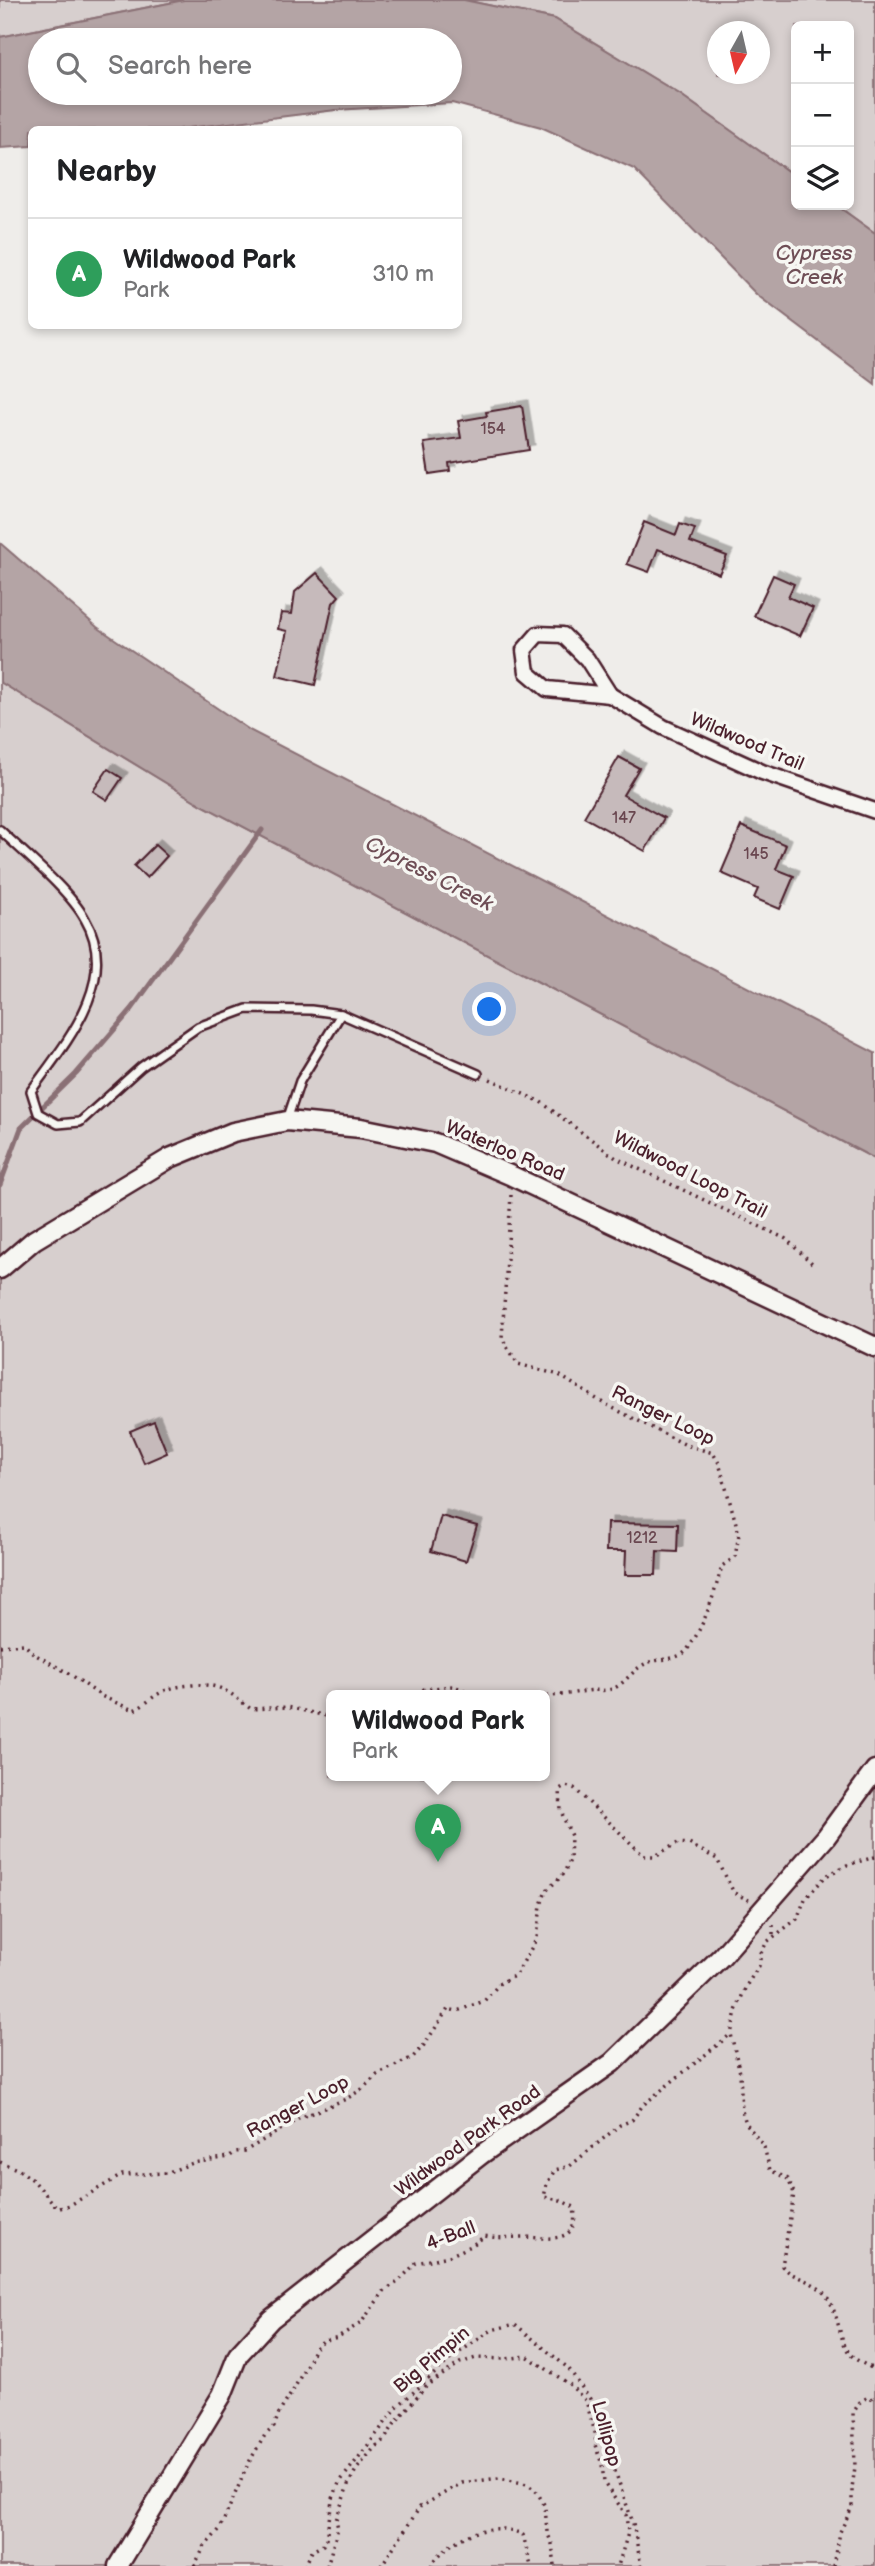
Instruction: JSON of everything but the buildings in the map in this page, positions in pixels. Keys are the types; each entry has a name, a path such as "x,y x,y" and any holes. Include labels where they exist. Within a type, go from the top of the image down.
{"street":[{"path":"538,634 563,635 587,659 610,695 547,689 527,672 524,650 538,634"},
{"name":"Wildwood Trail","path":"610,695 663,727 762,772 875,811"},
{"name":"Waterloo Road","path":"0,1269 34,1240 170,1158 233,1132 287,1121 361,1128 435,1143 512,1175 875,1347"},
{"name":"Wildwood Park Road","path":"118,2566 222,2395 238,2355 271,2319 482,2154 612,2063 722,1956 826,1837 875,1770"}],"lane":[{"path":"0,830 62,891 85,919 96,948 93,984 80,1023 31,1091 38,1113 58,1124 80,1122 141,1067 198,1027 247,1009 311,1010 341,1014 478,1074"},
{"path":"287,1121 300,1081 341,1014"}],"path":[{"name":"Wildwood Loop Trail","path":"478,1074 541,1102 616,1158 786,1239 813,1264"},
{"name":"Ranger Loop","path":"512,1175 502,1338 508,1350 518,1364 559,1375 612,1408 686,1445 713,1453 719,1462 739,1534 735,1557 722,1566 711,1605 685,1652 675,1657 648,1662 628,1675 620,1685 605,1692 590,1690 550,1696"},
{"path":"0,1646 24,1644 34,1654 71,1674 101,1696 133,1710 173,1687 211,1684 230,1692 251,1709 288,1707 326,1716"},
{"path":"423,1690 453,1686 465,1690"},
{"name":"Ranger Loop","path":"0,2162 33,2180 60,2208 122,2175 166,2173 193,2163 229,2157 235,2152 245,2151 302,2117 346,2099 377,2075 413,2057 449,2009 457,2011 477,2005 500,1983 516,1975 537,1938 541,1905 546,1891 563,1875 570,1860 571,1836 561,1811 560,1789 565,1786 574,1788 644,1856 655,1856 678,1843 689,1844 717,1860 734,1893 743,1896 762,1910"},
{"path":"875,1857 847,1865 826,1876 805,1899 797,1919 791,1926 773,1936 746,1986 731,2034 740,2073 742,2111 746,2123 764,2147 770,2170 788,2179 794,2193 782,2266 790,2274 809,2281 824,2292 834,2309 845,2347 853,2358 875,2370"},
{"path":"762,1910 771,1918 773,1936"},
{"name":"4-Ball","path":"194,2566 205,2546 220,2529 248,2464 265,2435 274,2427 315,2348 323,2341 338,2337 361,2323 385,2290 398,2282 416,2263 449,2256 485,2236 500,2240 523,2237 544,2240 557,2239 567,2233 576,2220 574,2207 560,2200 544,2197 547,2183 555,2171 570,2166 620,2125 632,2120 643,2105 731,2034"},
{"name":"Big Pimpin","path":"305,2566 312,2551 323,2545 326,2539 330,2509 340,2483 398,2406 454,2356 492,2330 515,2324 569,2369 590,2399 634,2523 641,2566"},
{"name":"Lollipop","path":"327,2566 338,2528 336,2520 356,2470 375,2447 385,2440 395,2423 426,2386 465,2361 527,2356 569,2384 586,2401 596,2436 595,2445 602,2464 604,2483 626,2515 628,2533 618,2566"},
{"path":"834,2566 840,2532 852,2507 855,2449 853,2413 860,2402 868,2397 875,2400"},
{"path":"381,2566 421,2507 429,2500 462,2483 499,2478 527,2484 537,2492 545,2506 547,2532 552,2544 555,2566"},
{"path":"431,2566 458,2539 482,2531 513,2530 523,2535 531,2566"}],"shaded area":[{"path":"0,0 184,0 45,28 28,28 28,31 0,37"},
{"path":"464,0 875,0 875,233 843,210 854,210 854,21 791,21 791,173 681,95 555,19"},
{"path":"0,682 202,805 875,1159 875,2566 0,2566"}],"water":[{"name":"Cypress Creek","path":"184,0 464,0 555,19 681,95 791,173 791,210 843,210 875,233 875,384 757,295 634,169 541,127 459,105 462,105 462,28 45,28"},
{"name":"Cypress Creek","path":"28,31 28,105 419,105 336,110 204,126 28,126 28,146 0,148 0,37"},
{"name":"Cypress Creek","path":"0,543 97,627 251,731 875,1053 875,1159 202,805 0,682"}],"waterway":[{"path":"0,1185 21,1128 76,1074 132,1009 262,830"}],"place":[{"name":"Wildwood Park","path":"438,1862"}]}
